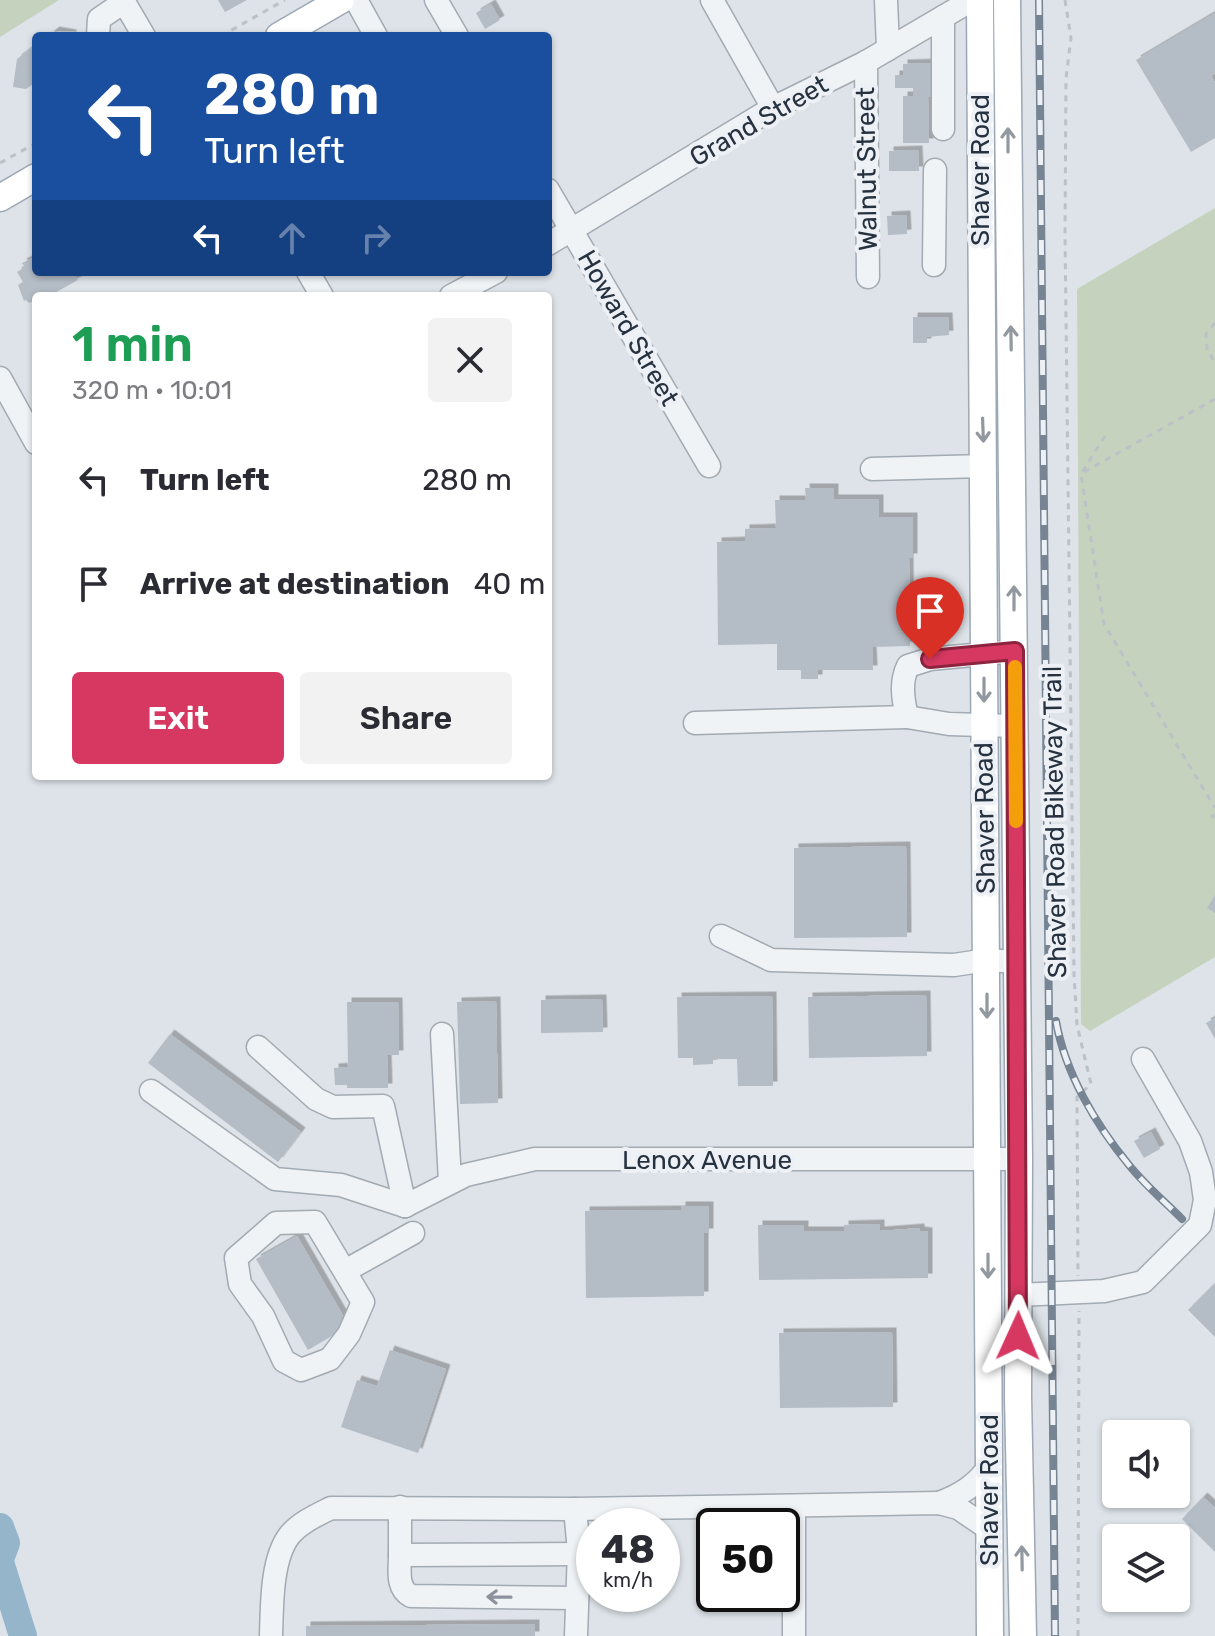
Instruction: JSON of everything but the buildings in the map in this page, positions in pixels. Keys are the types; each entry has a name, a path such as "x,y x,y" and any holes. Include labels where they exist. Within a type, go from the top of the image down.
{"main road":[{"path":"286,32 343,0"},
{"name":"Shaver Road","path":"980,0 990,1636"},
{"name":"Shaver Road","path":"1007,0 1015,651 1018,1397 1023,1636"},
{"path":"0,198 32,179"}],"street":[{"path":"343,0 372,32"},
{"path":"436,0 455,32"},
{"path":"712,0 773,108"},
{"path":"886,0 888,49"},
{"name":"Grand Street","path":"552,242 773,108 866,62 972,0"},
{"path":"98,32 99,19 124,2 142,32"},
{"path":"943,17 943,129"},
{"name":"Walnut Street","path":"866,62 868,277"},
{"path":"934,265 935,170"},
{"name":"Howard Street","path":"552,197 709,466"},
{"path":"458,292 488,276"},
{"path":"0,378 32,436"},
{"path":"872,469 984,466"},
{"path":"907,717 903,675 908,666 930,659 1015,651"},
{"path":"695,723 907,717 949,724 1015,726"},
{"path":"721,936 771,960 954,965 987,960 1017,962"},
{"path":"442,1034 450,1182"},
{"path":"258,1047 316,1099 333,1107 383,1106 405,1206"},
{"path":"1018,1295 1078,1294 1143,1282 1208,1219 1201,1172 1190,1141 1143,1059"},
{"path":"151,1091 275,1179 341,1185 405,1206"},
{"name":"Lenox Avenue","path":"405,1206 450,1182 497,1166 535,1159 1019,1159"},
{"path":"315,1222 345,1271 363,1302 349,1334 330,1359 301,1370 284,1361 263,1316 240,1284 236,1258 276,1223 315,1222"},
{"path":"345,1271 413,1233"},
{"path":"939,1503 967,1490 989,1467"},
{"path":"271,1636 273,1594 280,1554 290,1536 311,1518 331,1508 575,1509 939,1503 958,1508 989,1529"},
{"path":"794,1506 794,1636"},
{"path":"400,1507 400,1586 405,1593 411,1596 576,1598"},
{"path":"575,1509 576,1520"},
{"path":"400,1555 576,1554"},
{"path":"576,1636 577,1612"}],"path":[{"path":"228,32 285,0"},
{"name":"Shaver Road Bikeway Trail","path":"1065,0 1071,38 1066,78 1065,235 1074,974 1077,1025 1091,1084 1077,1097 1080,1381 1078,1636"},
{"path":"0,163 32,145"},
{"path":"1215,323 1206,334 1207,349 1215,363"},
{"path":"1081,474 1215,399"},
{"path":"1105,436 1081,474 1104,624 1215,808"},
{"path":"1215,815 1212,816 1215,821"}],"green space":[{"path":"0,0 59,0 0,37"},
{"path":"1215,208 1215,957 1090,1031 1081,1024 1077,289"}],"waterway":[{"path":"0,1527 6,1543 0,1559"},
{"path":"0,1562 23,1636"}],"railway":[{"path":"1039,0 1055,1636"},
{"path":"1056,1021 1074,1079 1094,1116 1135,1172 1182,1219"}],"slow traffic":[{"path":"1015,667 1016,821"}],"route":[{"path":"930,659 1015,651 1018,1336"}]}
